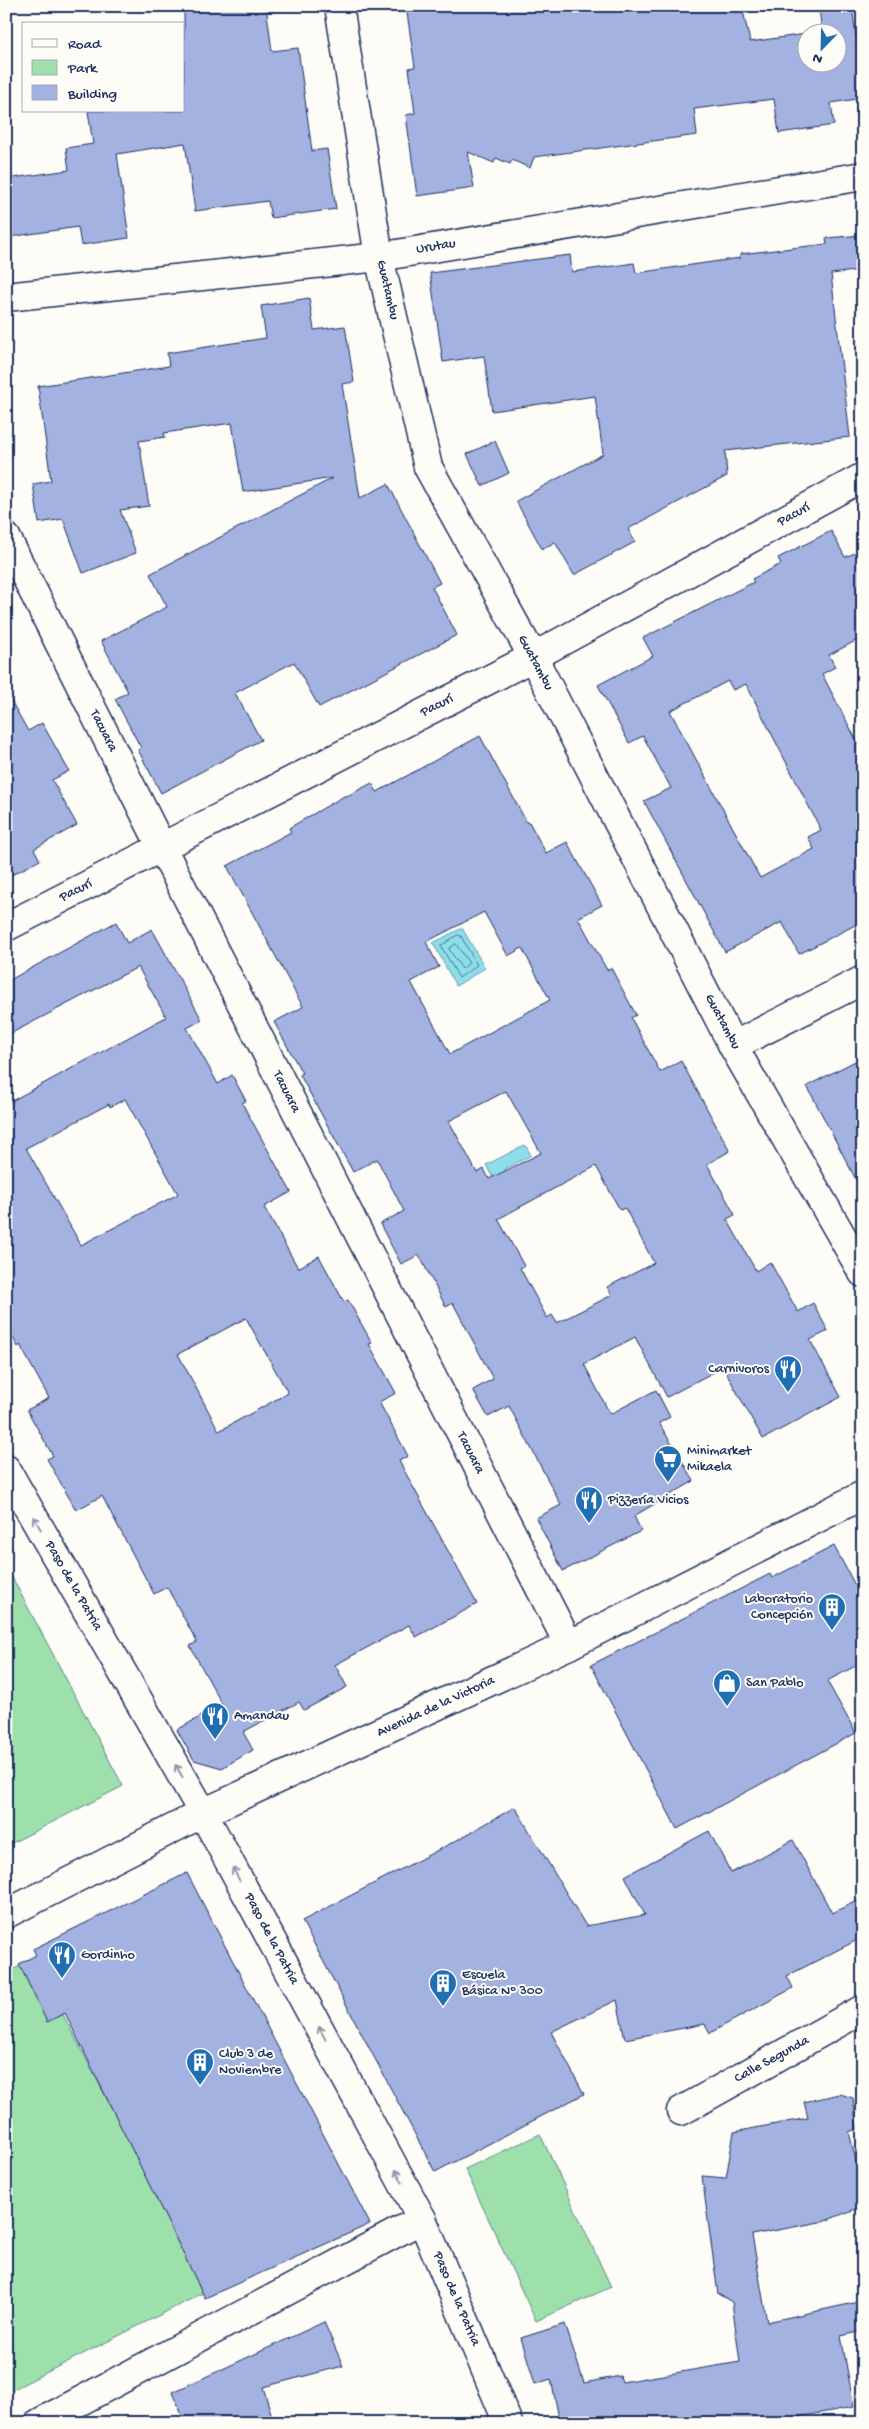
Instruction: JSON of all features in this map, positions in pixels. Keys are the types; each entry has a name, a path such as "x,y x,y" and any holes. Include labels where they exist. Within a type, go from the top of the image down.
{"street":[{"name":"Guatambu","path":"339,6 379,257 428,467 533,657 733,1046 863,1273"},
{"name":"Urutau","path":"6,298 379,257 863,176"},
{"name":"Pacurí","path":"6,927 533,657 863,477"},
{"name":"Tacuara","path":"6,537 162,848 569,1646"},
{"path":"733,1046 863,980"},
{"name":"Paso de la Patria","path":"6,1469 203,1813 422,2218 508,2423"},
{"name":"Avenida de la Victoria","path":"6,1914 203,1813 569,1646 863,1495"},
{"name":"Calle Segunda","path":"681,2111 863,2008"},
{"path":"39,2423 422,2218"}],"green space":[{"path":"6,1566 123,1786 6,1846"},
{"path":"34,1959 207,2291 6,2393 6,1973"},
{"path":"540,2134 611,2287 536,2321 465,2169"}],"water":[{"path":"462,928 485,968 456,986 433,943"},
{"path":"525,1145 531,1155 505,1169 516,1189 502,1195 486,1165"}],"building":[{"path":"184,6 266,6 272,51 298,48 312,151 327,149 336,209 271,218 268,201 195,211 185,143 117,154 129,238 81,245 78,227 9,237 6,219 6,179 69,170 66,148 93,144 88,112 185,112"},
{"path":"406,6 742,6 750,42 796,35 796,72 846,72 846,22 821,22 819,9 852,6 857,44 863,43 863,98 831,103 834,125 779,133 774,99 694,109 697,135 534,157 530,168 512,160 510,164 496,158 494,163 468,152 474,188 417,196 406,115 415,113 409,68 415,67"},
{"path":"863,235 863,270 831,274 850,437 725,451 727,476 628,529 635,542 574,575 555,542 542,549 516,501 603,454 595,396 492,411 484,356 443,362 430,273 570,255 572,272 634,263 636,273 740,258 740,254 827,244 826,238"},
{"path":"309,298 314,330 345,326 354,382 342,384 360,498 388,484 440,583 432,587 457,635 319,707 294,662 235,693 261,740 161,793 138,750 141,748 115,699 128,692 101,641 167,607 150,574 333,478 243,492 232,423 164,433 165,437 139,441 149,506 120,510 136,553 83,573 63,519 39,523 33,484 51,481 38,386 169,366 167,353 266,338 261,306"},
{"path":"495,441 509,473 482,486 467,454"},
{"path":"831,531 845,557 863,550 863,637 829,655 835,667 822,674 863,753 863,921 799,954 782,922 725,952 644,801 671,788 643,736 629,743 598,685 653,656 643,638 754,582 752,579 781,564 778,558","holes":["728,681 733,690 746,684 821,830 808,837 814,849 760,878 670,711"]},
{"path":"6,692 28,731 42,723 69,771 52,780 77,825 34,849 40,860 6,878"},
{"path":"480,736 527,823 529,822 546,853 567,842 602,905 578,918 607,970 611,968 636,1015 631,1018 660,1072 681,1061 730,1151 707,1164 735,1215 727,1219 756,1271 770,1262 798,1312 813,1303 828,1331 810,1340 841,1397 763,1439 723,1367 667,1397 635,1337 584,1364 610,1414 656,1390 670,1417 659,1423 694,1481 634,1516 641,1531 563,1571 536,1518 561,1505 509,1406 488,1417 473,1390 493,1379 453,1303 446,1307 419,1255 401,1264 380,1224 404,1211 377,1159 353,1172 300,1075 302,1073 274,1022 303,1007 227,866 291,832 289,828 346,795 372,783 377,792","holes":["484,912 508,956 522,948 550,1000 450,1054 411,982 439,967 426,942","506,1091 541,1153 489,1179 484,1169 477,1173 449,1121","596,1166 620,1210 625,1208 654,1263 607,1287 612,1295 557,1323 552,1315 547,1318 520,1268 524,1266 498,1219"]},
{"path":"116,922 127,943 152,929 202,1020 187,1028 218,1084 232,1075 246,1101 242,1103 291,1192 264,1207 298,1268 319,1256 344,1302 348,1300 372,1343 369,1344 396,1393 379,1402 408,1456 399,1461 477,1604 416,1637 409,1625 335,1665 347,1687 304,1710 299,1702 243,1732 253,1750 222,1768 194,1760 177,1730 222,1704 190,1646 197,1642 167,1587 154,1594 102,1496 76,1510 47,1459 53,1456 27,1410 49,1398 20,1345 18,1347 6,1325 6,1104 166,1017 138,967 6,1036 6,982","holes":["125,1099 178,1194 81,1245 26,1148 109,1104 110,1107","246,1318 288,1393 219,1431 178,1354"]},
{"path":"863,1057 863,1193 807,1086"},
{"name":"San Pablo","path":"834,1546 863,1600 863,1662 827,1681 856,1733 677,1829 591,1665 770,1574 772,1578"},
{"path":"515,1807 586,1926 645,1915 625,1876 709,1831 731,1873 793,1840 832,1913 863,1898 863,1937 787,1976 793,1988 710,2033 705,2024 625,2039 617,2000 551,2032 584,2094 435,2172 302,1921 459,1839"},
{"name":"Club 3 de Noviembre","path":"187,1873 370,2224 205,2298 65,2013 47,2022 19,1964 36,1955 33,1949"},
{"path":"840,2094 853,2098 857,2129 849,2132 863,2190 863,2206 825,2221 752,2235 767,2322 863,2301 863,2331 841,2336 854,2407 763,2423 560,2423 551,2379 535,2384 521,2338 565,2324 584,2383 620,2376 622,2382 740,2362 732,2302 718,2294 702,2176 726,2178 734,2132 808,2118 804,2102"},
{"path":"324,2322 343,2366 263,2387 274,2423 185,2423 173,2392"}],"place":[{"name":"Carnivoros","path":"788,1393"},
{"name":"Minimarket Mikaela","path":"668,1483"},
{"name":"Pizzería Vicios","path":"589,1524"},
{"name":"Laboratorio Concepción","path":"832,1631"},
{"name":"San Pablo","path":"727,1707"},
{"name":"Amandau","path":"215,1740"},
{"name":"Gordinho","path":"62,1979"},
{"name":"Escuela Básica Nº 300","path":"443,2007"},
{"name":"Club 3 de Noviembre","path":"200,2086"}]}
